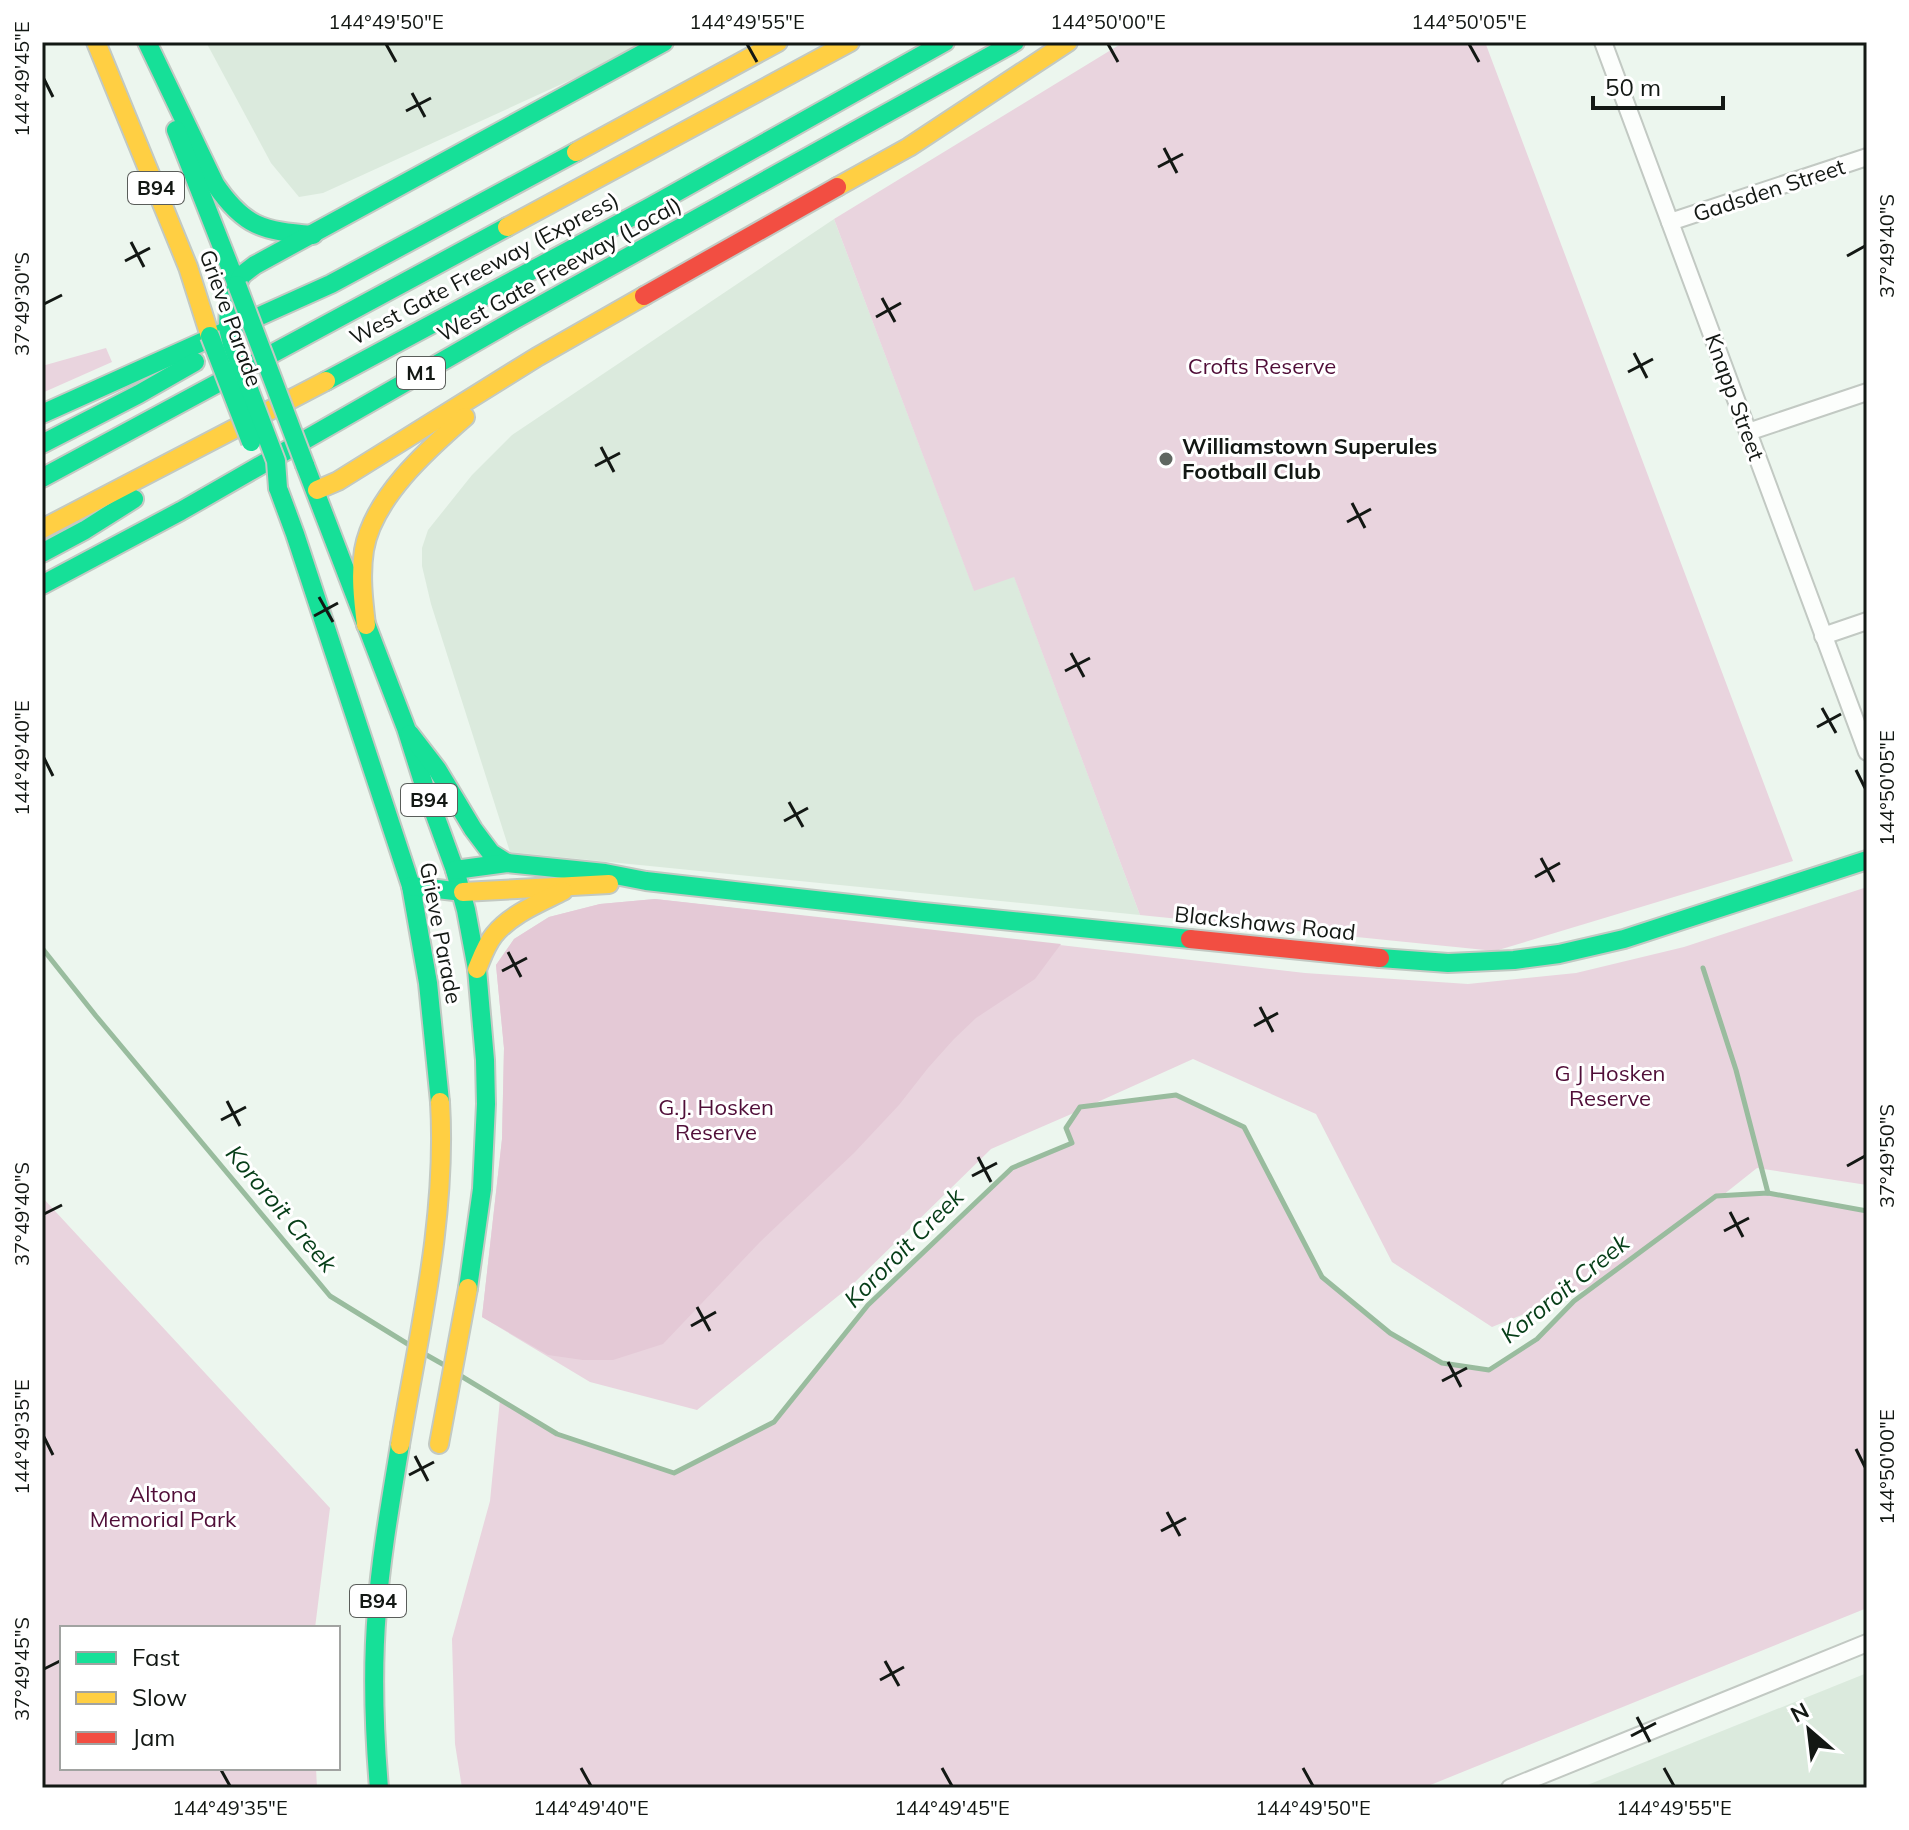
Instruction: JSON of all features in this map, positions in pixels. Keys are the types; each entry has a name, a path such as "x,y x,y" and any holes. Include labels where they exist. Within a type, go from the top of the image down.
{"main road":[{"name":"Grieve Parade","path":"96,42 188,267 210,336 261,468 278,488 300,548 411,886 430,991 441,1109 441,1175 431,1265 383,1553 374,1677 379,1788"},
{"name":"Grieve Parade","path":"144,42 317,490 406,728 463,892 477,969 486,1104 482,1189 468,1291 439,1444"},
{"path":"144,42 223,198 248,222 280,233 313,235"},
{"path":"664,42 249,269 229,301 228,328 276,461 278,488 290,494 306,494 338,481 537,357 909,147 1068,42"},
{"path":"42,444 139,394 331,284 778,42"},
{"name":"West Gate Freeway (Express)","path":"42,478 850,42"},
{"name":"West Gate Freeway (Express)","path":"42,529 650,207 945,42"},
{"name":"West Gate Freeway (Local)","path":"42,585 181,511 514,320 1015,42"},
{"path":"42,414 331,284"},
{"path":"366,625 363,564 367,538 378,514 396,486 451,428 537,357"},
{"path":"42,553 85,530 315,387"},
{"path":"406,728 437,769 473,829 491,853 507,863"},
{"name":"Blackshaws Road","path":"411,886 455,870 507,863 1039,924 1448,963 1559,954 1624,939 1867,860"},
{"name":"Blackshaws Road","path":"411,886 463,892 646,881"},
{"path":"477,969 488,944 504,925 571,887"}],"street":[{"name":"Knapp Street","path":"1603,42 1867,752"},
{"name":"Gadsden Street","path":"1670,222 1867,157"},
{"path":"1748,432 1867,392"},
{"path":"1823,636 1867,621"},
{"path":"1510,1788 1867,1643"}],"shaded area":[{"path":"206,42 654,42 323,193 299,197 271,163"},
{"path":"834,219 974,590 1014,576 1140,915 510,852 431,604 422,566 422,548 428,530 472,475 512,435"},
{"path":"1867,1673 1867,1788 1580,1788"}],"green space":[{"name":"Crofts Reserve","path":"1124,42 1485,42 1793,861 1495,951 1140,915 1014,577 974,591 834,219"},
{"path":"106,348 112,362 42,393 42,366"},
{"path":"1867,887 1867,1185 1757,1168 1723,1195 1768,1193 1867,1211 1867,1608 1423,1788 462,1788 455,1744 452,1639 490,1501 500,1399 557,1434 674,1473 774,1422 868,1305 1012,1168 1071,1144 1066,1128 1076,1112 991,1149 853,1284 697,1410 590,1382 482,1317 502,1139 504,1048 496,965 514,939 549,917 600,904 655,899 1305,973 1468,984 1576,973 1684,947","holes":["1193,1059 1316,1114 1392,1262 1492,1327 1595,1285 1574,1301 1537,1339 1489,1370 1442,1363 1390,1333 1322,1277 1244,1127 1176,1095 1091,1105"]},
{"name":"G.J. Hosken Reserve","path":"655,899 1061,944 1035,979 976,1018 954,1039 854,1153 760,1242 663,1344 613,1360 548,1355 482,1317 502,1139 504,1048 496,965 514,939 549,917 600,904"},
{"name":"Altona Memorial Park","path":"42,1197 330,1508 315,1626 60,1626 60,1770 316,1770 317,1788 42,1788"}],"waterway":[{"name":"Kororoit Creek","path":"42,948 330,1296 411,1346"},
{"path":"1703,968 1736,1070 1768,1193"},
{"name":"Kororoit Creek","path":"461,1376 557,1434 674,1473 774,1422 868,1305 1012,1168 1072,1143 1066,1128 1080,1107 1176,1095 1244,1127 1322,1277 1390,1333 1442,1363 1489,1370 1537,1339 1574,1301 1716,1196 1768,1193 1867,1211"},
{"name":"Kororoit Creek","path":"423,1353 446,1366"}],"traffic: fast":[{"path":"147,42 215,184 225,198 256,224 313,235"},
{"path":"237,285 242,275 255,265 664,42"},
{"path":"326,381 650,207 945,42"},
{"path":"42,585 181,511 514,320 1015,42"},
{"path":"176,130 237,285 229,306 228,328"},
{"path":"42,414 331,284 576,152"},
{"path":"42,478 507,227"},
{"path":"237,285 305,465"},
{"path":"228,328 276,461 278,488"},
{"path":"210,336 251,442"},
{"path":"42,444 195,362"},
{"path":"305,465 406,728 466,910 477,969 486,1104 482,1189 468,1288"},
{"path":"278,488 411,886 428,983 440,1102"},
{"path":"42,553 134,499"},
{"path":"410,734 437,769 491,853 507,863"},
{"path":"1380,958 1448,963 1559,954 1624,939 1867,860"},
{"path":"455,870 507,863 923,912 1190,939"},
{"path":"411,886 463,892"},
{"path":"379,1788 374,1699 375,1632 400,1445"}],"traffic: slow":[{"path":"96,42 188,267 210,336"},
{"path":"576,152 778,42"},
{"path":"507,227 850,42"},
{"path":"837,187 909,147 1068,42"},
{"path":"317,490 338,481 537,357 644,296"},
{"path":"42,529 326,381"},
{"path":"366,625 363,559 369,531 378,512 404,476 465,417"},
{"path":"463,892 609,884"},
{"path":"477,969 489,943 501,928 526,910 563,891"},
{"path":"400,1445 430,1275 439,1189 440,1102"},
{"path":"439,1444 468,1288"}],"traffic: jam":[{"path":"644,296 837,187"},
{"path":"1190,939 1380,958"}],"place":[{"name":"Williamstown Superules Football Club","path":"1166,459"}],"park label":[{"name":"G J Hosken Reserve","path":"1610,1086"}]}
